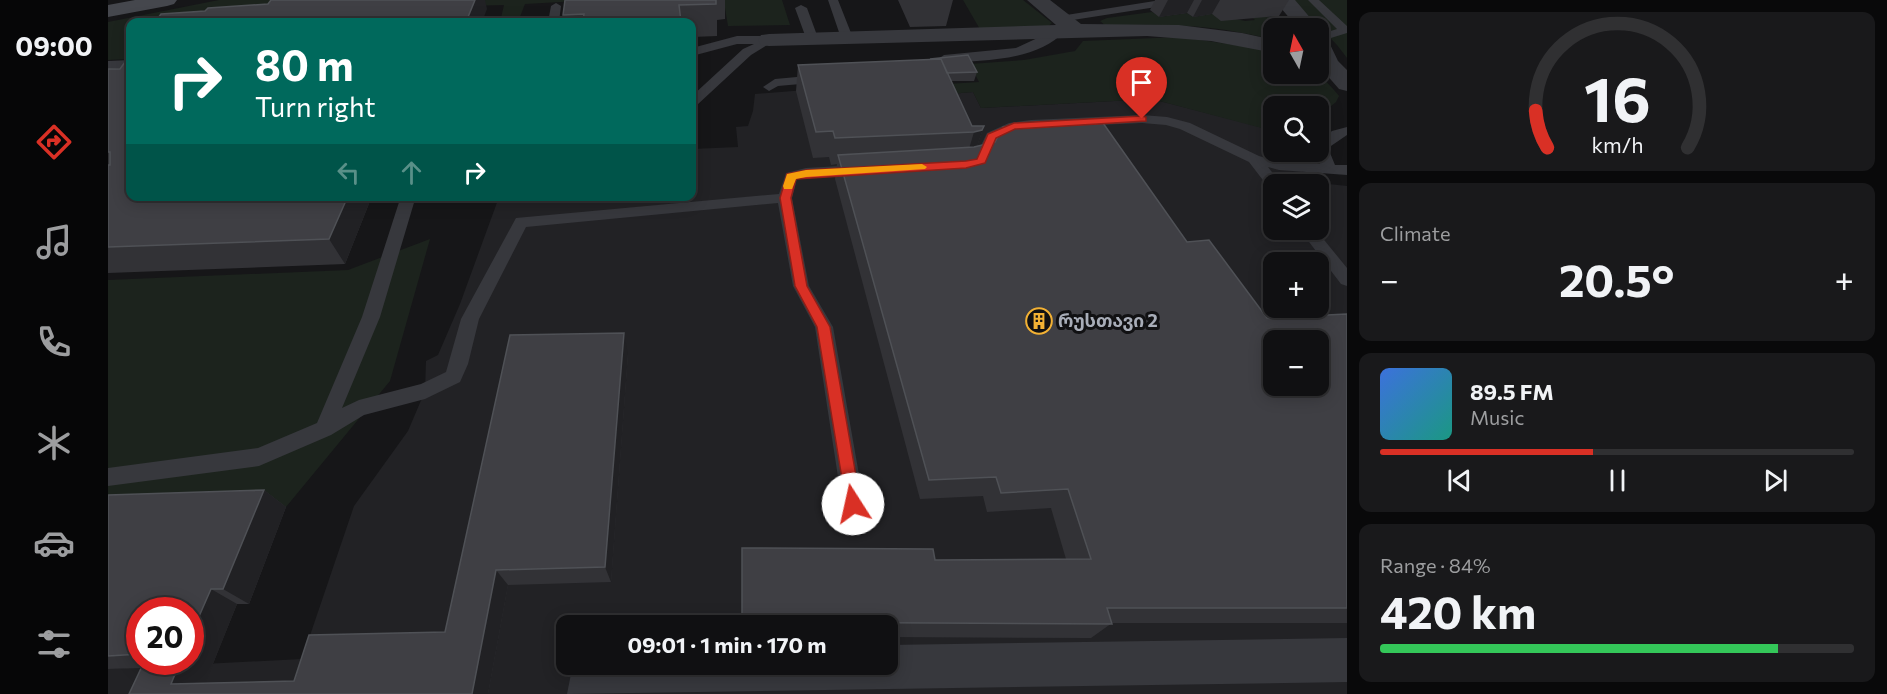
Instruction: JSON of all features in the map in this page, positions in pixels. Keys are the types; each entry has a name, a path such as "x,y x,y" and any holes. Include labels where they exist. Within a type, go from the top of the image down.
{"street":[{"path":"108,11 167,0"},
{"path":"1037,0 1064,26"},
{"path":"1284,0 1300,18"},
{"path":"769,40 1064,26 1176,31 1263,44"},
{"path":"1329,67 1347,84"},
{"path":"590,694 592,673 1347,660"}],"lane":[{"path":"832,0 847,38"},
{"path":"934,60 1014,52 1042,44 1064,26 1182,0"},
{"path":"1313,0 1346,30 1329,36"},
{"path":"554,18 556,6"},
{"path":"801,8 812,38"},
{"path":"696,51 736,40 769,40"},
{"path":"696,98 747,52 769,40"},
{"path":"108,65 126,64"},
{"path":"769,87 775,83 831,78"},
{"path":"966,165 981,161 992,136 1014,126 1142,119 1167,121 1185,126 1254,159 1279,166 1347,170"},
{"path":"1329,168 1321,147 1337,134 1347,131"},
{"path":"1254,159 1266,174"},
{"path":"853,504 824,327 801,286 785,198 791,176 806,173 875,170"},
{"path":"108,477 259,457 324,429 359,408 425,390 453,377 459,364 470,319 521,222 785,198"},
{"path":"324,429 371,317 407,201"},
{"path":"1316,240 1347,280"}],"shaded area":[{"path":"219,0 782,0 790,25 728,26 724,2 578,1 525,4 520,18 501,18 504,5 371,8 304,18 128,18"},
{"path":"963,0 1023,0 1052,23 1045,29 981,31"},
{"path":"1293,0 1347,0 1347,58 1329,37 1329,18 1311,18"},
{"path":"1152,12 1160,17 1187,13 1193,17 1212,14 1245,21 1255,20 1252,17 1279,16 1281,18 1263,18 1263,38 1211,28 1169,25 1106,26 1100,21"},
{"path":"126,18 126,59 108,60 108,22"},
{"path":"1180,37 1262,49 1263,84 1328,84 1339,96 1329,108 1329,96 1263,96 1263,128 1152,99 981,108 973,92 937,95 932,85 979,82 970,64 1024,60 1075,51 1083,41"},
{"path":"918,81 937,95 973,92 981,108 1152,99 1263,128 1263,162 1295,162 1304,174 1263,174 1263,240 1329,240 1329,184 1347,186 1347,694 108,694 108,669 126,668 126,675 204,675 204,664 302,659 354,506 408,431 425,391 426,361 438,355 460,304 498,201 696,201 696,149 738,147 736,127 748,126 755,94"},
{"path":"430,239 390,381 286,507 108,514 108,280 348,270"}],"building":[{"path":"271,0 475,0 468,18 158,18 161,14 205,11 208,8 268,4"},
{"path":"565,0 716,0 716,4 679,5 681,18 584,18 584,14 563,15"},
{"path":"968,55 977,72 947,73 941,59 930,59"},
{"path":"941,59 972,126 984,126 982,130 835,138 833,131 816,132 798,65"},
{"path":"126,61 126,201 346,201 329,239 108,247 110,152 108,152 108,69 120,69"},
{"name":"რუსთავი 2","path":"1103,123 1187,242 1209,240 1263,313 1263,318 1329,318 1329,315 1347,314 1347,608 1107,608 1112,624 898,623 898,615 742,615 742,548 933,549 935,560 1091,559 1068,489 1001,493 996,477 929,480 838,155 974,147 995,142 1003,127"},
{"path":"624,333 605,567 496,570 472,694 129,694 138,675 175,675 171,684 294,681 309,635 445,632 510,335"},
{"path":"264,490 223,589 211,589 204,605 204,597 126,597 126,655 108,656 108,495"}],"slow traffic":[{"path":"788,186 791,176 806,173 922,167"}],"place":[{"name":"რუსთავი 2","path":"1039,321"}],"route":[{"path":"853,504 824,327 801,286 785,198 791,176 806,173 966,165 981,161 992,136 1014,126 1031,123 1142,119"}]}
